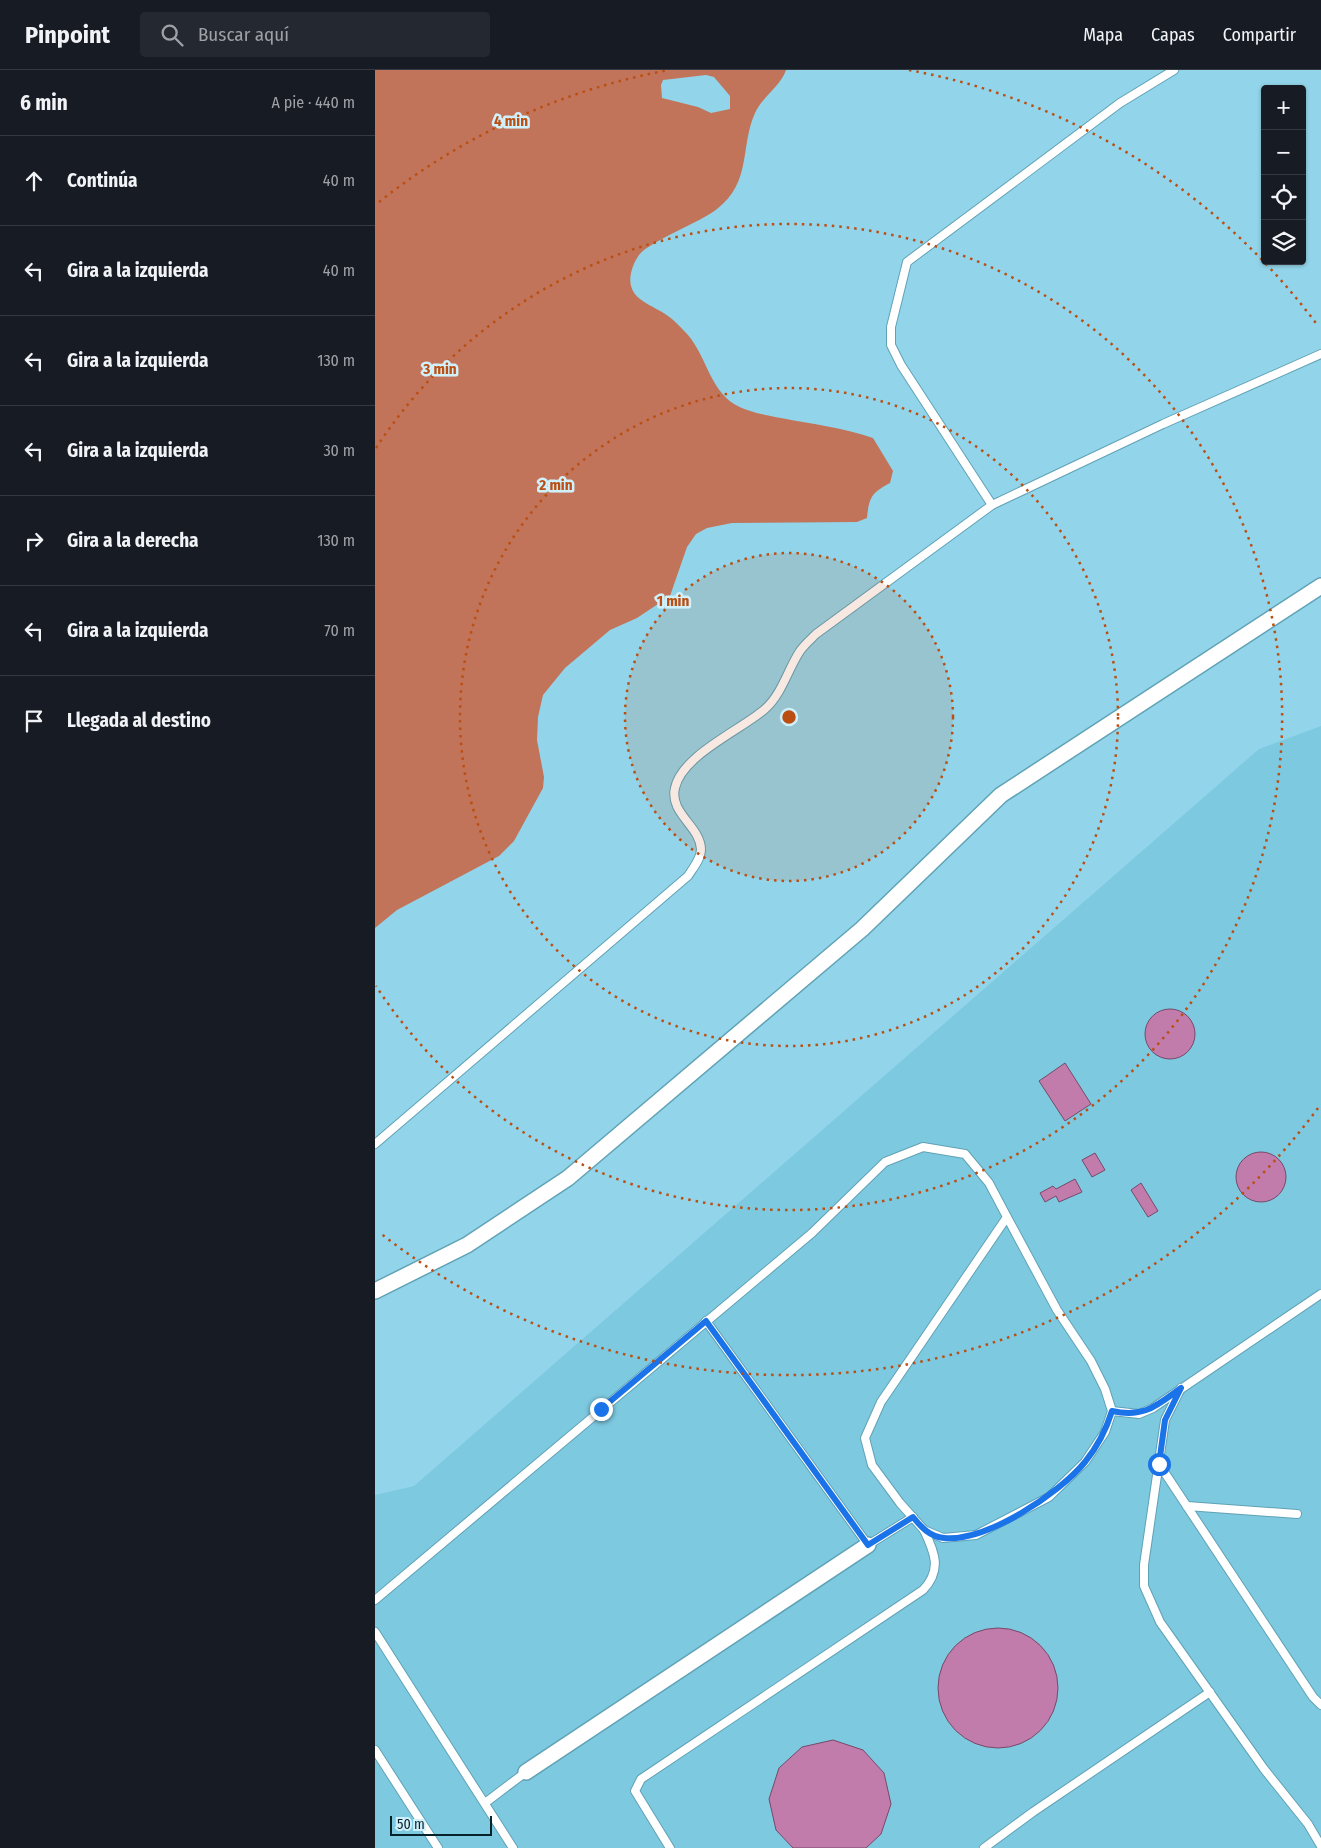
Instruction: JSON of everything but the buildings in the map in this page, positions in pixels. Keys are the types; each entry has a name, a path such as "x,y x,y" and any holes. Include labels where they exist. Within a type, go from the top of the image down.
{"street":[{"path":"375,1291 481,1237 568,1178 862,929 1001,795 1321,586"},
{"path":"526,1772 868,1545"}],"lane":[{"path":"992,505 901,365 891,345 891,327 907,262 1120,103 1174,70"},
{"path":"375,1144 688,876 698,861 701,849 698,838 675,804 675,788 683,771 699,756 766,708 779,693 801,649 816,634 992,505 1163,424 1321,354"},
{"path":"375,1600 812,1233 885,1162 923,1148 965,1154 989,1183 1057,1310 1091,1361 1105,1389 1112,1411 1105,1432 1085,1462 1049,1497 977,1535 943,1538 924,1530"},
{"path":"670,1848 635,1791 641,1779 923,1590 929,1584 937,1568 935,1554 924,1530 872,1465 865,1438 881,1402 1007,1218"},
{"path":"1112,1411 1125,1414 1139,1414 1153,1408 1321,1294"},
{"path":"706,1321 868,1545 913,1517"},
{"path":"1181,1388 1165,1420 1144,1565 1144,1586 1160,1622 1264,1769 1299,1812 1321,1846"},
{"path":"1159,1464 1313,1697 1321,1705"},
{"path":"1187,1506 1297,1514"},
{"path":"375,1632 513,1848"},
{"path":"984,1848 1033,1812 1210,1692"},
{"path":"375,1750 438,1848"},
{"path":"485,1802 526,1772"}],"shaded area":[{"path":"375,70 786,70 780,82 755,113 750,125 743,163 736,187 717,209 653,244 639,255 632,268 630,277 631,287 640,299 667,315 688,335 719,390 726,398 734,404 757,413 839,429 873,438 893,471 890,483 872,497 867,518 857,522 732,523 707,528 696,534 687,547 670,596 637,618 610,630 565,668 543,695 538,717 537,740 544,777 543,788 514,841 499,856 397,910 375,928","holes":["706,75 714,77 730,96 730,109 711,113 698,107 662,98 661,85 663,80"]},
{"path":"1321,726 1321,1848 375,1848 375,1495 414,1486 1259,749"}],"route":[{"path":"601,1409 706,1321 868,1545 913,1517 924,1530 943,1538 977,1535 1049,1497 1085,1462 1105,1432 1112,1411 1125,1414 1139,1414 1153,1408 1181,1388 1165,1420 1159,1464"}]}
